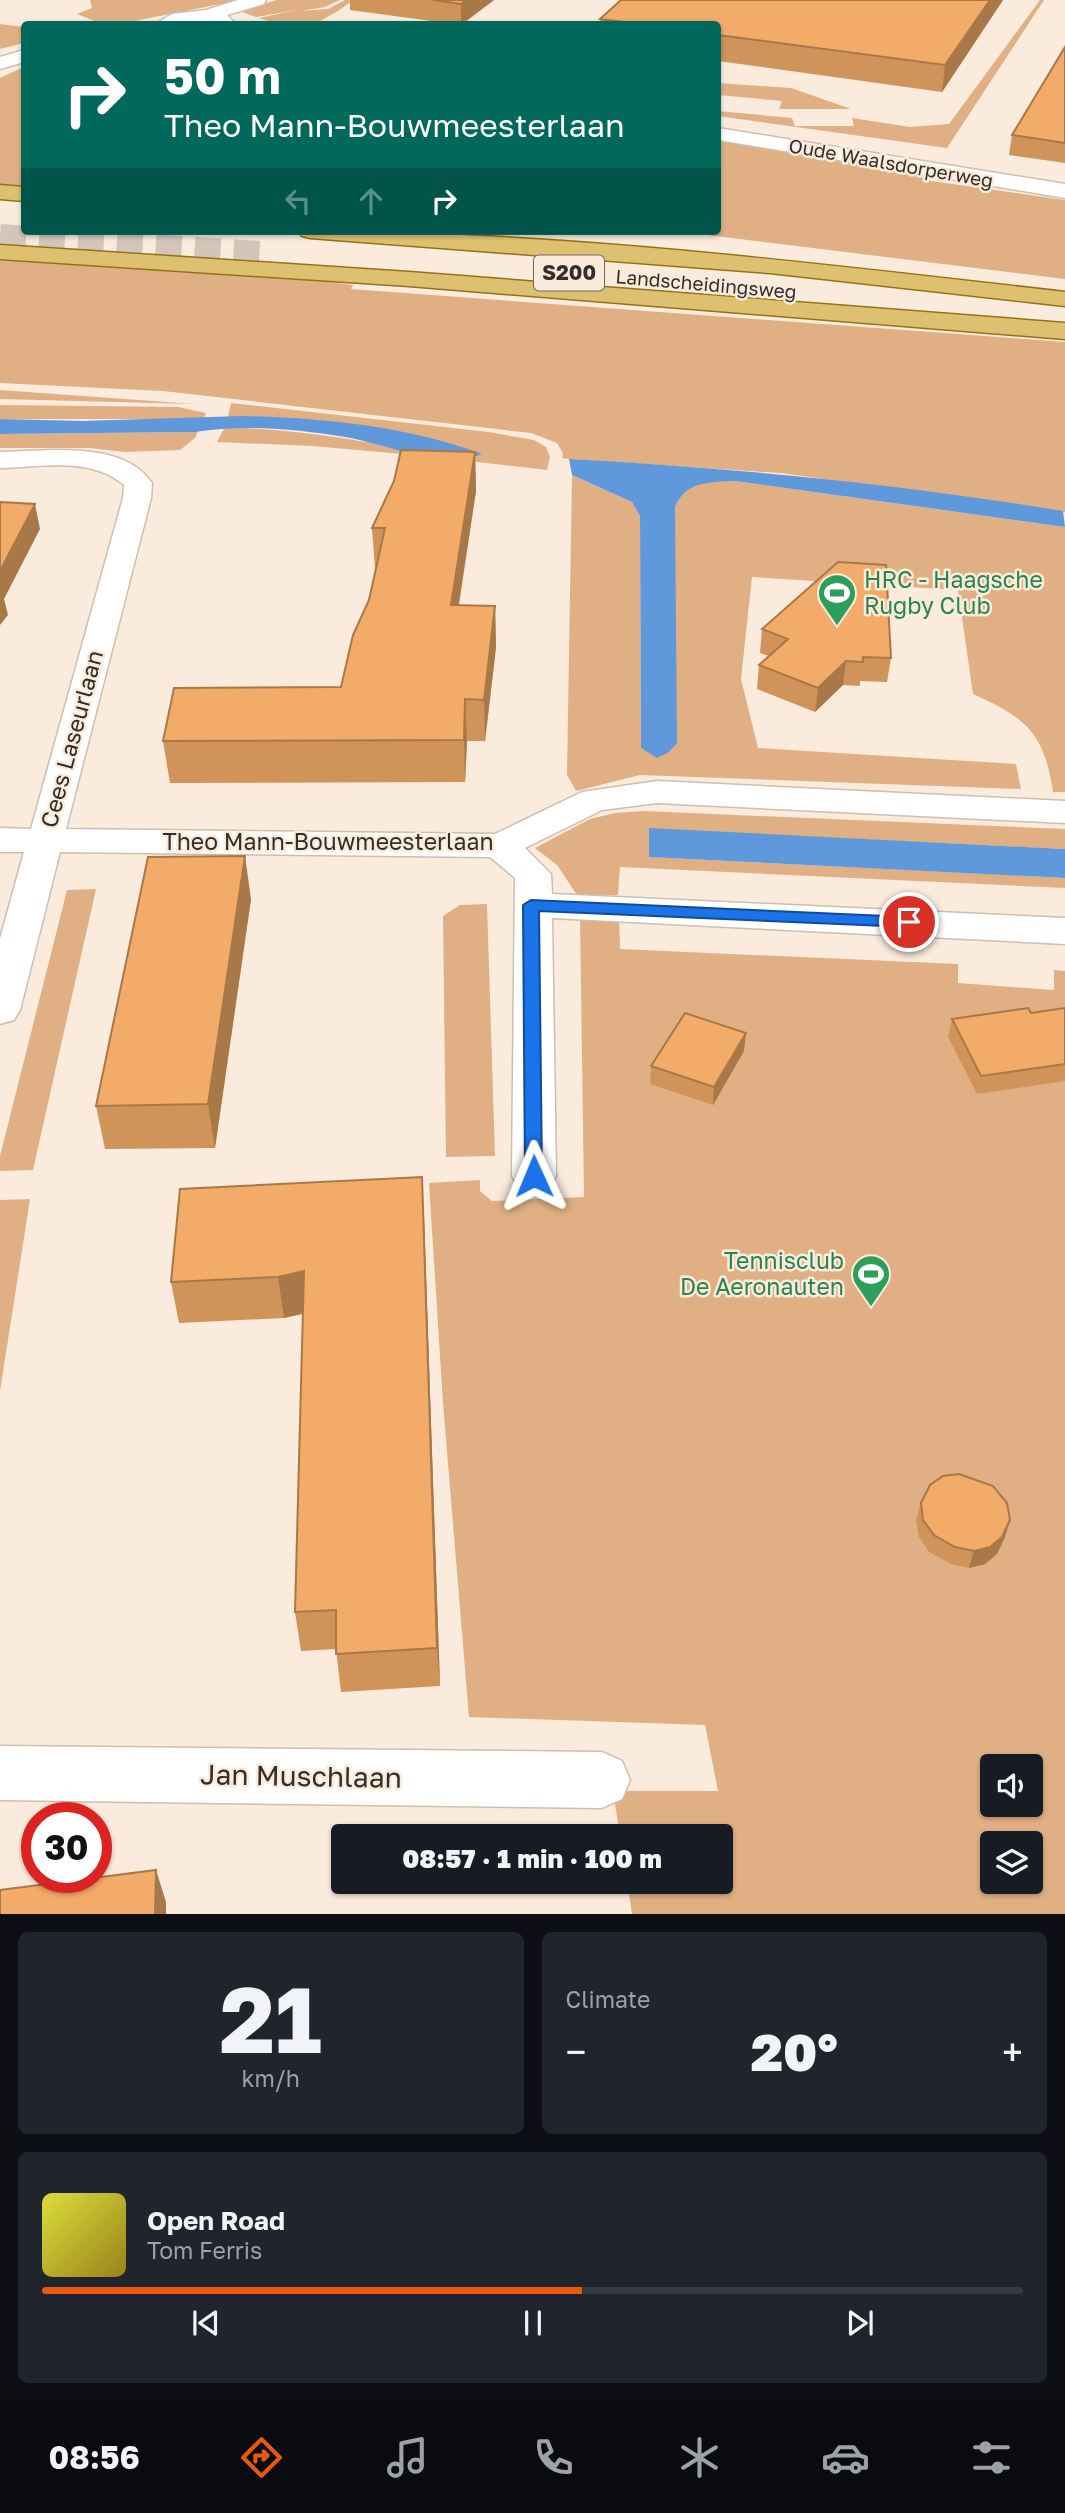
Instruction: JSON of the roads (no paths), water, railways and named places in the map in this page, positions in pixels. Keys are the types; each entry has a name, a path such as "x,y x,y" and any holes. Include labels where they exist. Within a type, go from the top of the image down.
{"main road":[{"path":"0,192 21,194"},
{"name":"Landscheidingsweg","path":"363,235 747,264 1065,299"},
{"path":"622,235 888,261 1065,282"},
{"path":"0,252 409,279 1065,331"},
{"name":"Landscheidingsweg","path":"261,254 778,290 1065,321"},
{"name":"S200","path":"778,290 912,281"}],"street":[{"path":"206,16 257,0"},
{"path":"173,21 206,16 224,21"},
{"path":"0,63 21,57"},
{"name":"Oude Waalsdorperweg","path":"721,134 1065,191"},
{"name":"Cees Laseurlaan","path":"0,460 99,461 128,471 138,483 137,498 0,1010"},
{"name":"Theo Mann-Bouwmeesterlaan","path":"0,840 466,843 500,846 594,800 657,792 1065,812"},
{"path":"500,846 533,874 531,905 534,1176"},
{"path":"531,905 1065,930"},
{"name":"Jan Muschlaan","path":"0,1773 602,1780"}],"water":[{"path":"242,416 364,425 453,444 482,454 468,458 434,458 345,437 270,428 195,432 0,434 0,419 82,421"},
{"path":"569,459 755,472 940,493 1063,511 1065,527 735,481 692,487 675,507 677,743 669,752 657,758 641,748 640,516 632,502 572,475"},
{"path":"649,828 1065,849 1065,878 649,857"}],"tunnel":[{"path":"0,237 261,254"}],"place":[{"name":"HRC - Haagsche Rugby Club","path":"837,627"},
{"name":"Tennisclub De Aeronauten","path":"871,1308"}]}
